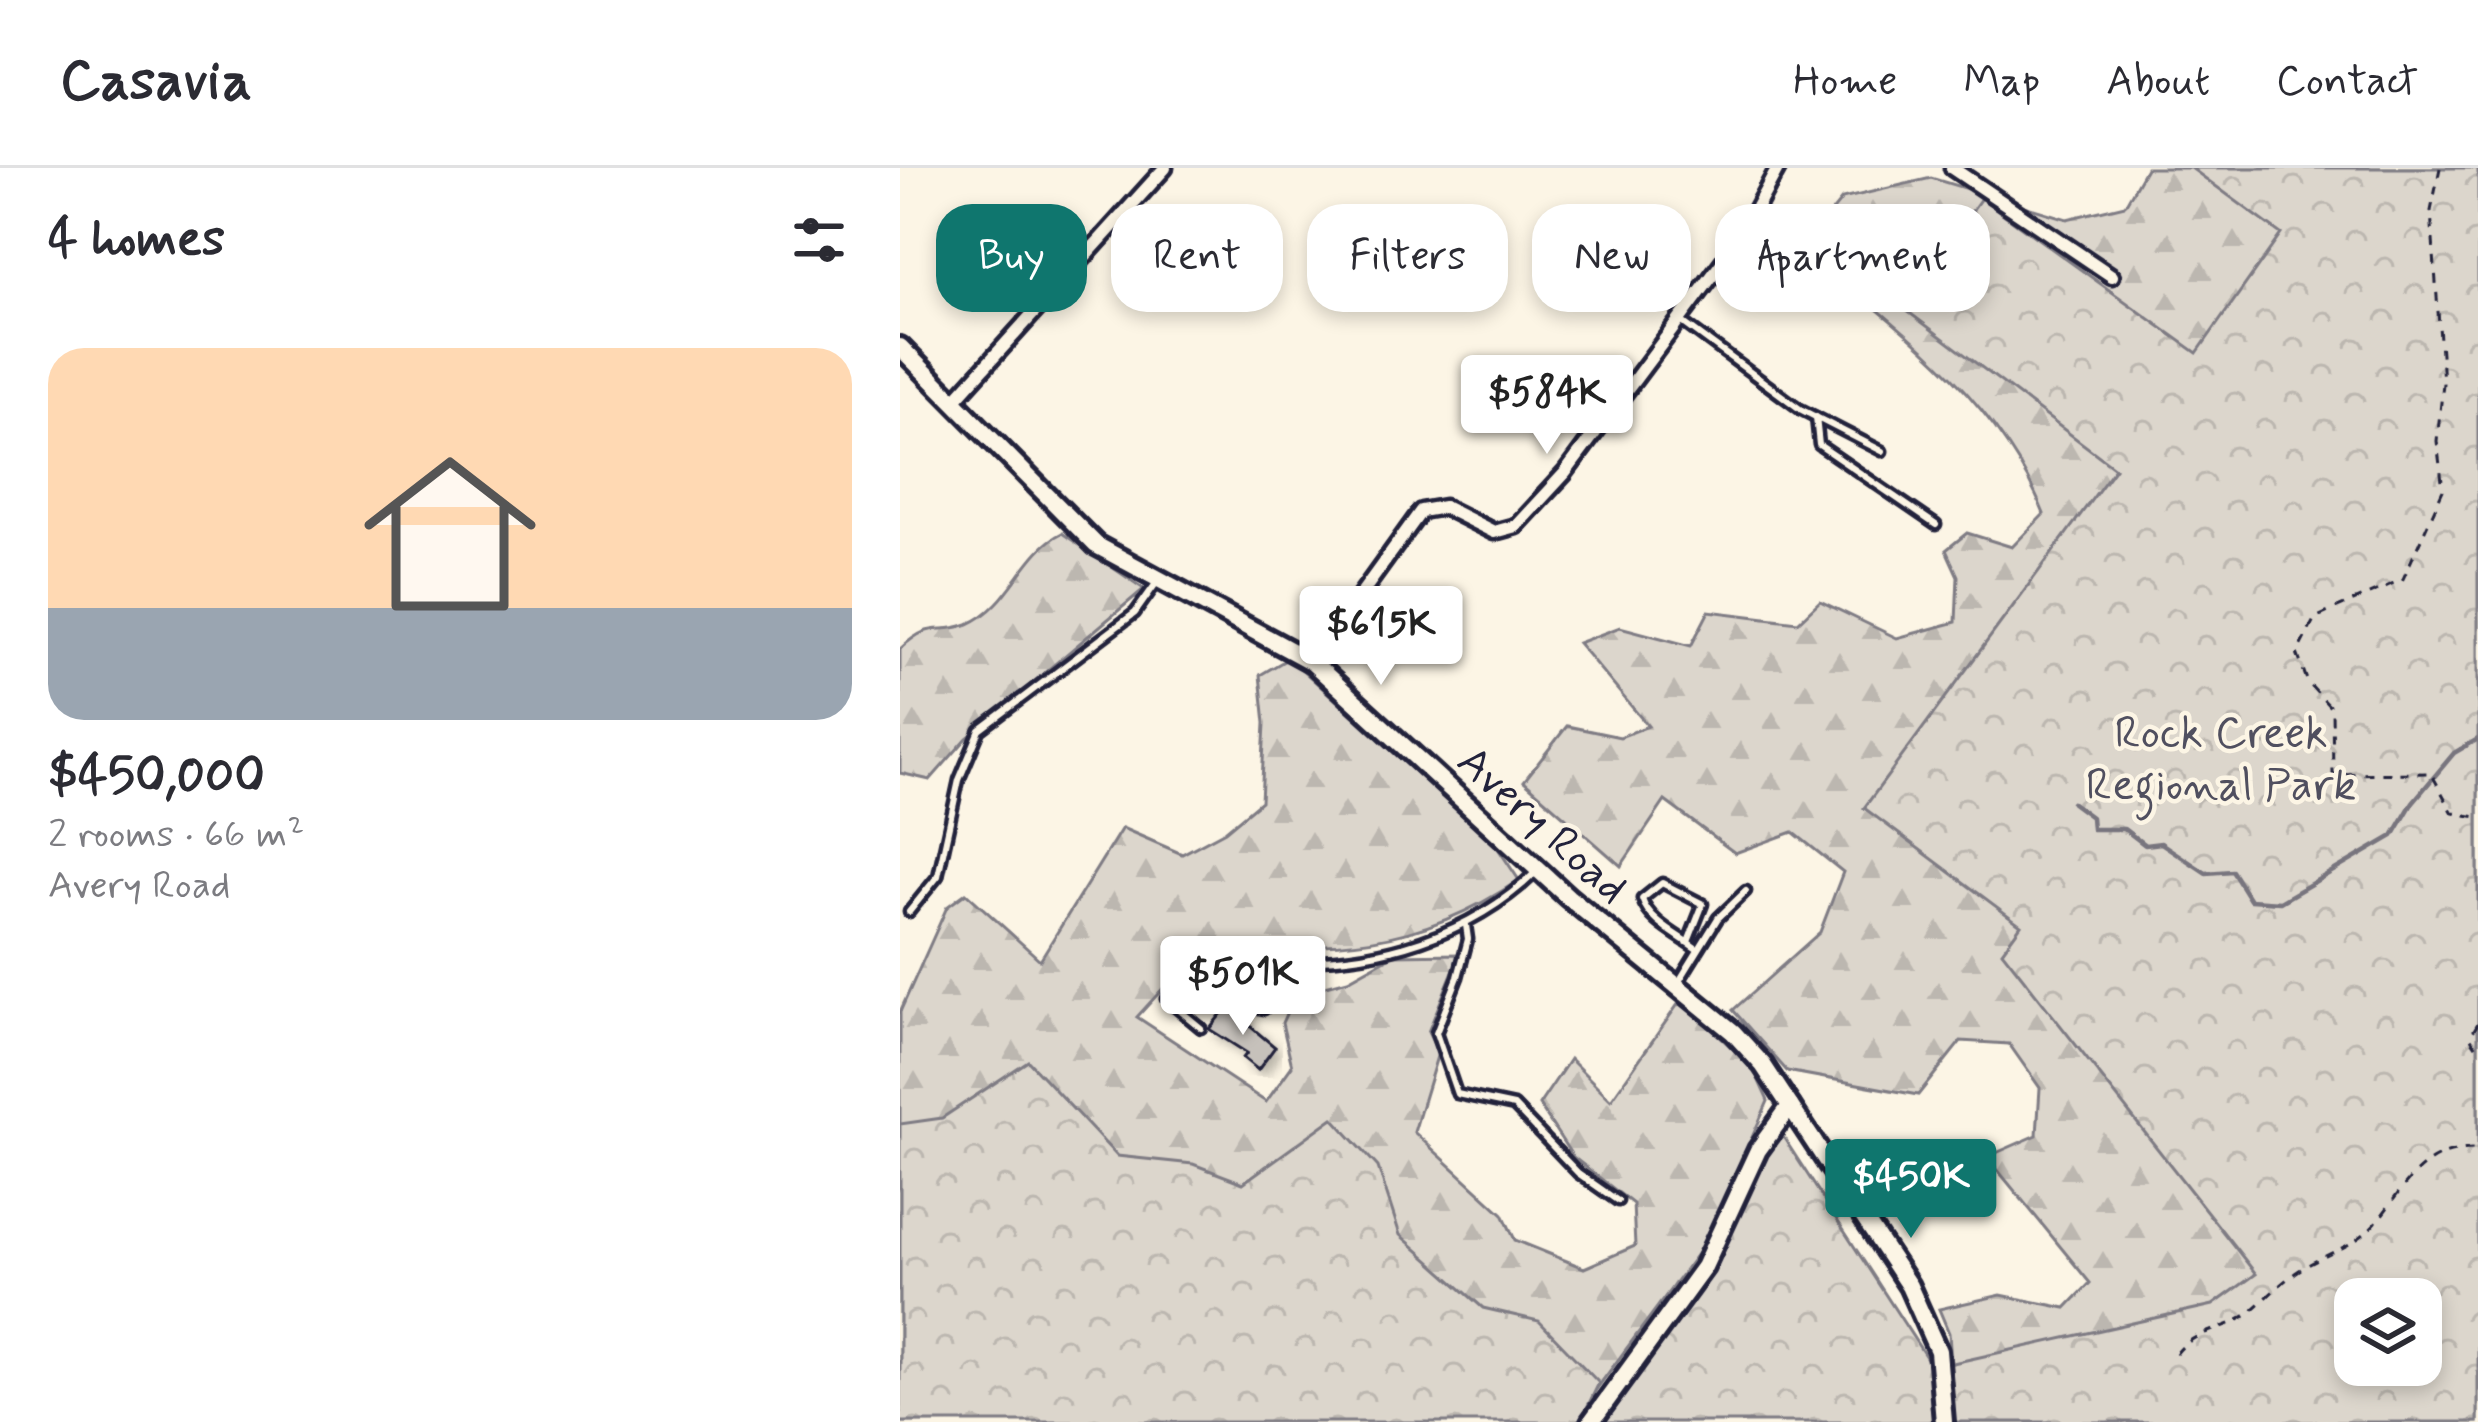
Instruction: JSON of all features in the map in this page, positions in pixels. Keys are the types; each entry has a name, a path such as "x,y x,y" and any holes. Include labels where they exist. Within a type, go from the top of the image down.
{"street":[{"path":"953,402 1165,168"},
{"path":"1312,662 1420,512 1444,507 1494,532 1516,526 1565,473 1738,240 1778,168"},
{"path":"1952,168 2112,277"},
{"name":"Avery Road","path":"900,347 1058,513 1096,545 1312,662 1538,869 1749,1049 1909,1286 1932,1333 1944,1422"},
{"path":"1591,1422 1704,1267 1758,1150 1790,1106"}],"lane":[{"path":"1678,319 1816,417 1882,452"},
{"path":"1816,417 1819,446 1936,525"},
{"path":"909,912 938,876 959,780 980,730 1135,614 1157,582"},
{"path":"1201,1028 1166,999 1187,973 1222,953 1285,960 1410,944 1491,912 1538,869"},
{"path":"1688,942 1703,904 1662,883 1650,887 1642,899 1646,912 1697,949"},
{"path":"1676,986 1718,917 1747,891"},
{"path":"1466,925 1468,939 1458,977 1436,1034 1450,1085 1457,1094 1514,1106 1578,1173 1618,1201"},
{"path":"1228,987 1251,1009 1264,1009 1285,960"},
{"path":"1205,999 1285,960"}],"path":[{"path":"2440,168 2431,211 2443,383 2438,441 2443,490 2403,579 2315,618 2297,653 2308,683 2332,709 2333,774 2431,773 2453,813 2478,817"},
{"path":"2478,1023 2470,1036 2478,1049"},
{"path":"2176,1354 2189,1337 2245,1317 2302,1268 2360,1238 2405,1183 2432,1161 2455,1148 2478,1149"}],"green space":[{"name":"Rock Creek Regional Park","path":"2146,168 2478,168 2478,1422 1955,1422 1949,1333 1939,1309 2001,1295 2066,1308 2090,1283 1987,1157 2037,1135 2040,1088 2009,1044 1961,1041 1918,1095 1787,1071 1733,1010 1820,932 1843,872 1793,832 1735,853 1665,801 1621,866 1524,781 1567,726 1620,737 1648,726 1578,643 1620,627 1691,646 1709,611 1798,622 1820,601 1897,638 1956,622 1958,576 1946,550 1967,533 2012,547 2044,514 2024,472 1972,399 1879,312 1990,312 1990,204 1838,204 1842,199 1931,178 2067,219 2125,205"},
{"name":"Rock Creek Regional Park","path":"2191,168 2478,168 2478,1422 1949,1422 1944,1365 2213,1305 2256,1274 2002,951 2021,925 1864,808 2115,468 1908,312 1990,312 1990,204 2197,353 2281,234"},
{"path":"1062,533 1144,589 967,738 930,780 900,773 900,649 920,634 958,627 983,616 1037,553"},
{"path":"1289,658 1495,844 1519,880 1444,920 1370,941 1292,945 1208,939 1137,1017 1266,1102 1292,1066 1282,1023 1295,994 1348,980 1393,955 1460,954 1428,1032 1438,1053 1414,1132 1503,1214 1515,1240 1584,1268 1635,1246 1633,1204 1573,1157 1539,1105 1570,1059 1611,1100 1681,1000 1753,1068 1768,1101 1706,1242 1577,1415 900,1422 900,1012 947,907 966,893 1040,960 1122,828 1182,854 1225,831 1261,801 1265,723 1260,675"},
{"path":"1028,1061 1117,1156 1193,1164 1243,1183 1333,1118 1378,1167 1400,1235 1483,1308 1539,1321 1599,1383 1580,1422 900,1422 900,1124 942,1118"},
{"path":"1778,1129 1933,1368 1937,1422 1596,1422 1654,1343"}],"building":[{"path":"1227,1007 1275,1047 1258,1070 1243,1058 1247,1053 1209,1029"}],"waterway":[{"path":"2072,803 2091,817 2092,829 2124,829 2145,845 2161,843 2206,873 2232,871 2250,900 2280,902 2393,836 2413,802 2454,753 2478,739"}]}
